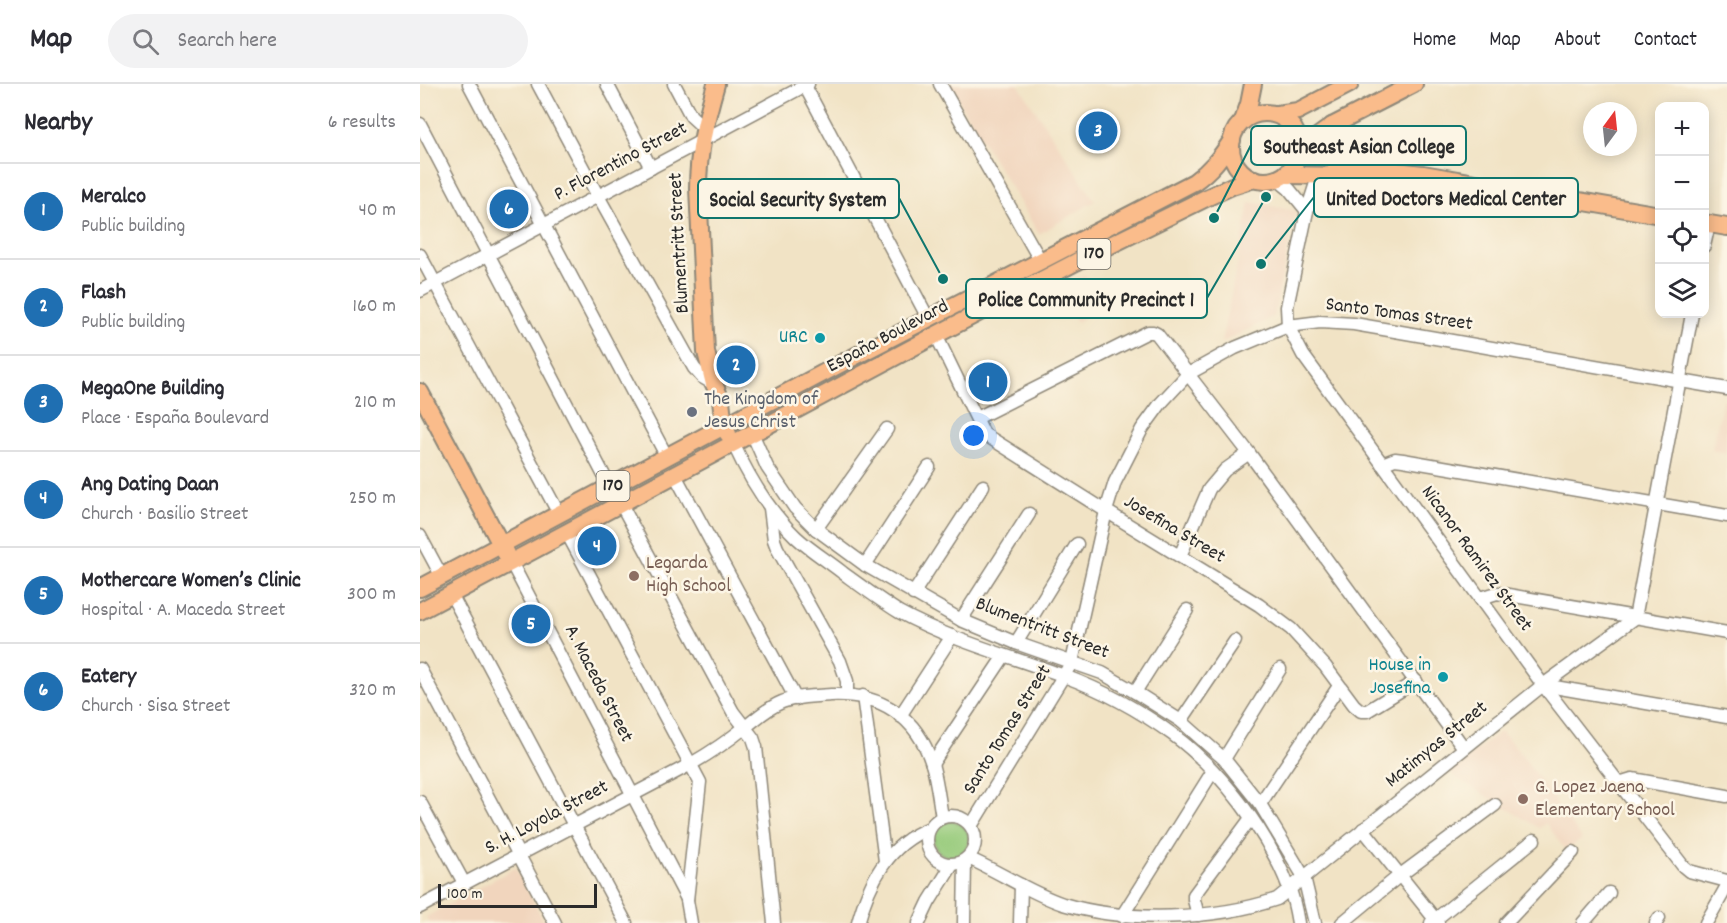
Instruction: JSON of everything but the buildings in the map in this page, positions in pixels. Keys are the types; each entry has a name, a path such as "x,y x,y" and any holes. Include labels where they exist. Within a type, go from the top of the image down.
{"main road":[{"name":"Blumentritt Street","path":"716,84 698,162 698,188 706,352 714,384 721,400 724,427 733,443"},
{"path":"1255,84 1261,98 1274,114 1292,124 1299,140 1300,149 1295,165 1282,177"},
{"path":"1243,121 1255,84"},
{"path":"1243,121 1257,114 1298,111 1350,84"},
{"path":"1300,149 1332,126 1414,84"},
{"name":"170","path":"1232,140 1236,129 1243,121"},
{"path":"1332,126 1325,147 1326,154 1334,162 1352,167 1423,174 1655,214"},
{"name":"España Boulevard","path":"420,588 928,318 1194,182 1215,164 1232,140"},
{"path":"1232,140 1231,153 1235,164 1247,176 1254,179"},
{"path":"1282,177 1423,174"},
{"name":"170","path":"1254,179 1262,181 1282,177"},
{"name":"España Boulevard","path":"420,611 936,335 1206,198 1254,179"},
{"path":"1709,223 1727,227"},
{"name":"A. Maceda Street","path":"420,392 511,562"},
{"name":"Blumentritt Street","path":"721,400 743,417 752,434"}],"street":[{"path":"468,84 667,457"},
{"path":"538,84 597,196 694,368 702,377 714,384"},
{"path":"607,84 651,168"},
{"path":"674,84 703,134"},
{"path":"940,84 1040,260"},
{"path":"807,85 928,318"},
{"name":"P. Florentino Street","path":"420,291 651,168 703,134 786,90 807,85"},
{"path":"420,124 610,487"},
{"name":"Nicanor Ramirez Street","path":"1322,175 1315,186 1307,211 1287,306 1288,326 1303,355 1543,685 1683,866 1689,871 1727,881"},
{"path":"1282,177 1307,211"},
{"path":"420,255 559,514"},
{"path":"1635,618 1691,318"},
{"name":"Santo Tomas Street","path":"971,826 1072,662 1106,512 1125,458 1161,403 1188,374 1235,348 1288,326 1320,322 1354,324 1727,389"},
{"path":"977,418 1148,332 1157,334 1249,453 1464,747"},
{"name":"Josefina Street","path":"936,335 984,434 1106,512 1180,555 1291,628 1361,711 1367,711 1416,681"},
{"path":"816,529 887,429"},
{"name":"Blumentritt Street","path":"752,434 767,467 786,498 816,529 866,565 961,620 1016,643 1102,674 1136,692 1181,721 1224,759 1260,804 1304,877 1315,923"},
{"name":"Blumentritt Street","path":"733,443 748,475 770,508 797,537 857,583 900,612 952,636 1065,676 1128,705 1173,735 1214,771 1251,818 1274,853 1290,889 1298,923"},
{"path":"1180,555 1209,489 1225,470 1249,453"},
{"path":"1382,464 1395,459 1403,460 1727,516"},
{"path":"866,565 928,467"},
{"path":"675,475 795,699"},
{"path":"913,594 983,486"},
{"path":"621,504 734,712 753,738 756,747 774,923"},
{"path":"770,508 774,540 840,661 848,681 847,694"},
{"path":"961,620 1029,514"},
{"path":"567,533 700,782 687,900 691,923"},
{"path":"420,536 442,577"},
{"path":"1016,643 1077,544"},
{"name":"A. Maceda Street","path":"511,562 687,900"},
{"path":"1481,598 1497,593 1727,633"},
{"path":"451,594 626,923"},
{"path":"1136,692 1187,610"},
{"name":"Matimyas Street","path":"966,859 990,867 1061,904 1129,919 1162,921 1198,915 1216,918 1270,902 1290,889 1543,685 1635,618"},
{"path":"900,716 952,636"},
{"path":"1181,721 1235,640"},
{"path":"932,764 1004,656"},
{"path":"420,669 555,923"},
{"path":"1224,759 1280,669"},
{"path":"1543,685 1727,717"},
{"path":"1260,804 1339,686"},
{"path":"692,764 782,702 811,696 847,694 863,696 877,701 900,716 914,728 922,740 932,764 942,817"},
{"path":"863,696 885,861"},
{"name":"S. H. Loyola Street","path":"420,907 692,764"},
{"path":"1129,919 1214,771"},
{"path":"1619,783 1632,779 1727,796"},
{"path":"420,802 464,883"},
{"path":"1342,923 1399,876 1495,805"},
{"path":"942,817 958,817 971,826 975,834 975,843 973,851 966,859 952,865 942,863 933,857 928,848 927,837 935,821 942,817"},
{"path":"1198,915 1194,895 1251,818"},
{"path":"858,923 874,878 885,861 907,839 930,828"},
{"path":"1364,829 1435,922 1534,840"},
{"path":"1506,923 1573,852"},
{"path":"964,923 966,859"},
{"path":"919,923 952,865"},
{"path":"1020,923 1021,885"},
{"path":"1706,923 1727,886"},
{"path":"1583,923 1609,893"},
{"path":"1078,909 1078,923"}],"shaded area":[{"path":"948,84 1018,84 1095,201 1039,234"},
{"path":"1250,202 1296,211 1274,316 1221,343"},
{"path":"1085,275 1103,306 1076,322 1058,291"},
{"path":"1723,400 1727,401 1727,454 1712,450"},
{"name":"G. Lopez Jaena Elementary School","path":"1501,731 1522,755 1582,839 1566,851 1546,823 1539,828 1457,778 1450,771"},
{"path":"515,868 545,923 429,923 426,917"}],"green space":[{"path":"951,821 963,827 969,839 963,851 951,857 939,851 933,839 939,827"}],"place":[{"name":"MegaOne Building","path":"1098,131"},
{"name":"Police Community Precinct 1","path":"1266,197"},
{"name":"Eatery","path":"509,209"},
{"name":"Southeast Asian College","path":"1214,218"},
{"name":"United Doctors Medical Center","path":"1261,264"},
{"name":"Social Security System","path":"943,279"},
{"name":"URC","path":"820,338"},
{"name":"Flash","path":"736,365"},
{"name":"Meralco","path":"988,382"},
{"name":"The Kingdom of Jesus Christ","path":"692,412"},
{"name":"Ang Dating Daan","path":"597,546"},
{"name":"Legarda High School","path":"634,576"},
{"name":"Mothercare Women’s Clinic","path":"531,624"},
{"name":"House in Josefina","path":"1443,677"},
{"name":"G. Lopez Jaena Elementary School","path":"1523,799"}]}
